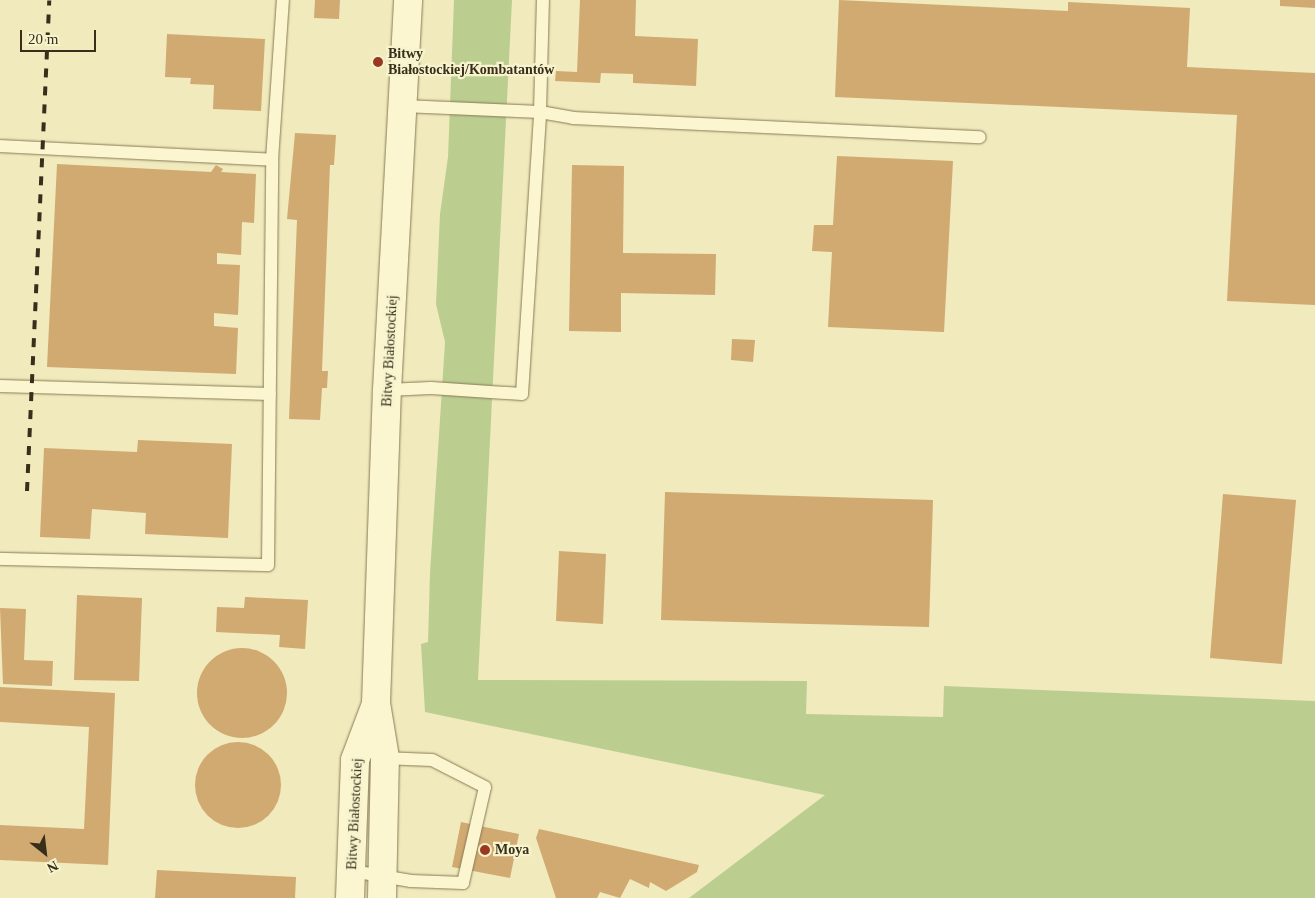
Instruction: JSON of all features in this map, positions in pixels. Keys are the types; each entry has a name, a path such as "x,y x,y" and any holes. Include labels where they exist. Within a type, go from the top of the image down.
{"street":[{"name":"Bitwy Białostockiej","path":"382,887 385,758 376,703 387,390 408,0"},
{"name":"Bitwy Białostockiej","path":"350,898 356,760 376,703"}],"lane":[{"path":"0,559 268,565 272,160 283,0"},
{"path":"387,390 431,388 522,394 540,112 543,0"},
{"path":"403,106 540,112 573,118 980,137"},
{"path":"0,146 272,160"},
{"path":"0,386 270,394"},
{"path":"352,871 382,887 463,883 484,787 432,760 385,758 356,760"}],"green space":[{"path":"454,0 512,0 478,680 807,681 806,714 943,717 944,686 1315,701 1315,898 689,898 825,795 425,712 421,644 428,642 430,573 445,342 436,304 440,214 448,157"}],"building":[{"path":"315,0 340,0 339,19 314,18"},
{"path":"580,0 636,0 635,36 698,39 696,86 633,83 633,74 601,73 600,83 555,81 556,71 577,72"},
{"path":"839,0 1068,11 1068,2 1190,8 1187,67 1315,73 1315,305 1227,301 1237,115 835,97"},
{"path":"1280,0 1315,0 1315,8 1280,6"},
{"path":"167,34 265,39 261,111 213,109 214,85 190,84 191,78 165,77"},
{"path":"295,133 336,135 334,165 330,165 322,371 328,371 327,388 322,388 320,420 289,419 297,220 287,219"},
{"path":"837,156 953,161 944,332 828,327 832,252 812,251 814,225 833,225"},
{"path":"57,164 211,172 216,165 223,169 221,172 256,174 254,223 242,222 241,255 217,253 217,264 240,265 238,315 214,313 214,326 238,328 236,374 47,367"},
{"path":"572,165 624,166 623,253 716,254 715,295 621,293 621,332 569,331"},
{"path":"732,339 755,340 753,362 731,360"},
{"path":"138,440 232,444 228,538 145,534 146,513 92,509 90,539 40,537 44,448 137,452"},
{"path":"665,492 933,500 929,627 661,620"},
{"path":"1223,494 1296,500 1282,664 1210,658"},
{"path":"559,551 606,554 603,624 556,621"},
{"path":"77,595 142,598 139,681 74,680"},
{"path":"245,597 308,600 305,649 279,647 280,635 216,632 217,607 244,608"},
{"path":"0,608 26,609 24,660 53,661 52,686 3,684"},
{"path":"233,648 251,648 267,655 280,668 287,684 287,702 280,718 267,731 251,738 233,738 217,731 204,718 197,702 197,684 204,668 217,655"},
{"path":"0,687 115,693 108,865 0,860 0,825 84,829 89,727 0,722"},
{"path":"238,742 254,746 268,755 277,769 281,785 277,801 268,815 254,824 238,828 222,824 208,815 199,801 195,785 199,769 208,755 222,746"},
{"name":"Moya","path":"461,822 519,834 510,878 452,867"},
{"path":"539,829 699,865 697,872 666,891 650,882 649,888 630,879 620,898 600,892 597,898 556,898 536,838"},
{"path":"157,870 296,877 295,898 155,898"}],"railway":[{"path":"27,491 49,0"}],"place":[{"name":"Bitwy Białostockiej/Kombatantów","path":"378,62"},
{"name":"Moya","path":"485,850"}]}
